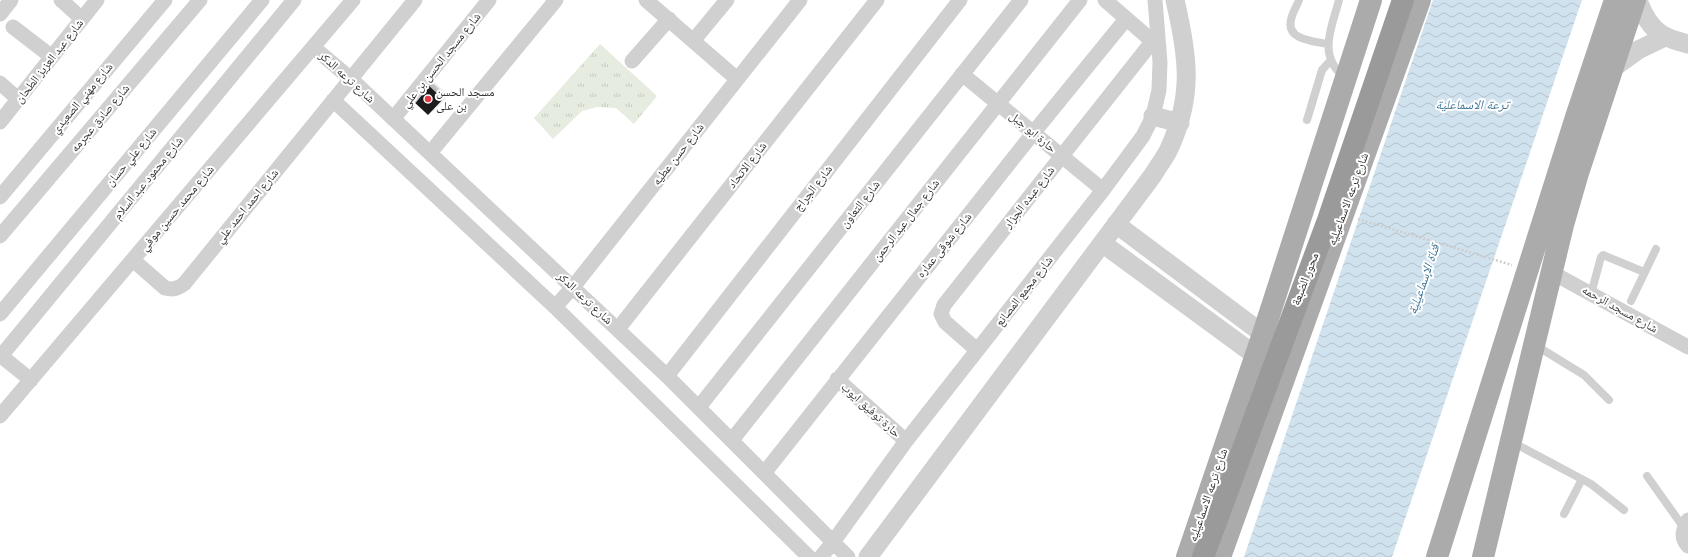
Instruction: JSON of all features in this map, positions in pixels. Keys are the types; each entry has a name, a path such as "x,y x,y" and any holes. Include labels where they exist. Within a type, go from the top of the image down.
{"highway":[{"name":"محور الضبعة","path":"1203,557 1328,220 1403,0"},
{"path":"1375,124 1384,78 1410,0"}],"main road":[{"name":"شارع ترعه الاسماعيليه","path":"1187,557 1254,355 1263,334 1371,0"},
{"name":"شارع ترعه الاسماعيليه","path":"1220,557 1420,0"},
{"path":"1437,557 1576,117 1615,0"},
{"path":"1483,557 1512,442 1551,272 1578,173 1636,0"}],"street":[{"path":"0,14 11,0"},
{"path":"61,0 82,19"},
{"name":"شارع عبد العزيز الطحان","path":"0,122 97,0"},
{"name":"شارع مهني الصعيدي","path":"0,197 164,0"},
{"name":"شارع صادق عجرمه","path":"0,236 200,0"},
{"name":"شارع علي حسان","path":"0,314 262,0"},
{"name":"شارع محمود عبد السلام","path":"1,356 294,0"},
{"name":"شارع محمد حسين موفي","path":"0,416 353,0"},
{"name":"شارع احمد احمد علي","path":"133,260 165,288 172,290 184,284 416,0"},
{"name":"شارع مسجد الحسن بن علي","path":"393,119 489,0"},
{"path":"430,153 556,0"},
{"path":"646,0 737,79"},
{"path":"693,41 727,0"},
{"name":"شارع حسن عطيه","path":"555,307 573,287 800,0"},
{"name":"شارع الاتحاد","path":"618,329 877,0"},
{"name":"شارع الجراج","path":"667,376 960,0"},
{"name":"شارع التعاون","path":"699,407 1021,0"},
{"name":"شارع جمال عبد الرحمن","path":"732,440 1080,0"},
{"path":"1105,0 1156,44"},
{"name":"شارع مجمع المصانع","path":"820,557 834,542 906,441 1132,152 1153,116 1159,83 1156,44 1156,0"},
{"path":"868,557 1153,175 1169,150 1180,123 1186,93 1187,69 1186,51 1175,0"},
{"path":"1636,0 1650,23 1665,37 1688,44"},
{"name":"شارع شوقى عماره","path":"765,472 837,379 1126,18"},
{"path":"632,61 669,19"},
{"path":"13,27 52,57"},
{"path":"1613,68 1638,50 1665,37"},
{"name":"شارع عبده الجزار","path":"977,350 945,322 941,314 942,309 1062,156 1156,44"},
{"name":"شارع ترعه الدكر","path":"313,47 351,79 618,329 765,472 848,557"},
{"name":"حارة ابو جبل","path":"962,74 1103,190"},
{"path":"0,83 18,99"},
{"path":"333,100 555,307 809,557"},
{"path":"1153,116 1180,123"},
{"path":"1116,224 1263,334"},
{"path":"1102,243 1254,355"},
{"name":"شارع مسجد الرحمه","path":"1551,272 1688,347"},
{"path":"1,356 31,380"},
{"name":"حارة توفيق ايوب","path":"837,379 906,441"}],"lane":[{"path":"1299,0 1291,20 1290,27 1293,34 1298,37 1327,44"},
{"path":"1339,0 1327,44 1331,60 1337,70 1346,79"},
{"path":"1307,120 1322,70 1331,60"},
{"path":"1631,301 1656,248"},
{"path":"1591,294 1601,257 1603,255 1644,272"},
{"path":"1535,345 1580,372 1609,400"},
{"path":"1512,442 1582,479 1600,490 1624,510"},
{"path":"1647,476 1686,533"},
{"path":"1564,514 1582,479"}],"path":[{"path":"1356,219 1519,267"}],"green space":[{"path":"600,44 657,96 634,124 616,108 597,107 582,111 553,139 534,118"}],"water":[{"name":"ترعة الاسماعلية","path":"1433,0 1582,0 1392,557 1244,557"}],"building":[{"name":"مسجد الحسن بن على","path":"427,84 443,99 428,115 412,100"}],"place":[{"name":"مسجد الحسن بن على","path":"428,99"}],"water label":[{"name":"قناة الإسماعيلية","path":"1423,279"}]}
